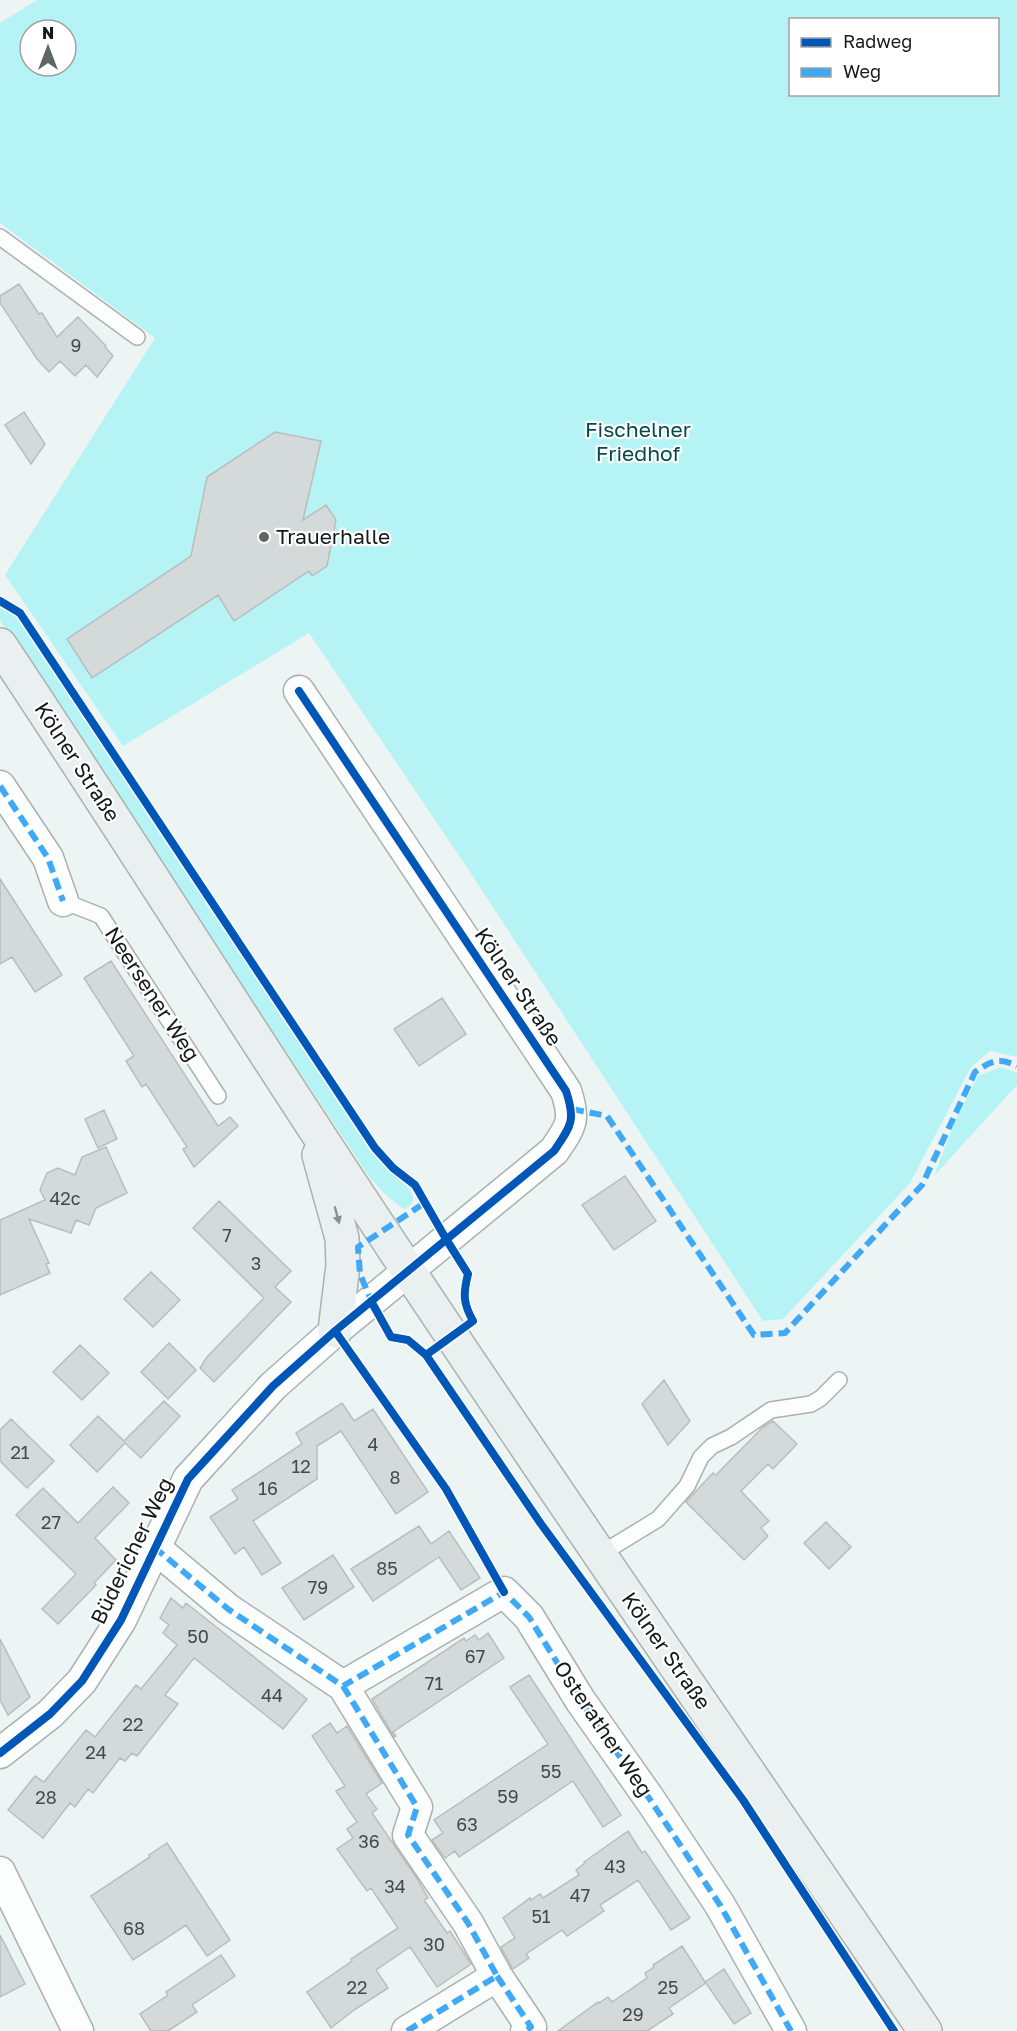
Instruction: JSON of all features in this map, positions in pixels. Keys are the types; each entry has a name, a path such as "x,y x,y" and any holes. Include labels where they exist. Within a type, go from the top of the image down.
{"main road":[{"name":"Kölner Straße","path":"0,645 408,1271 599,1555 925,2031"},
{"path":"308,1119 342,1238 343,1265 335,1331"}],"street":[{"name":"Kölner Straße","path":"299,691 566,1091 572,1109 570,1128 554,1151 408,1271"},
{"name":"Neersener Weg","path":"0,786 48,858 63,901"},
{"name":"Büdericher Weg","path":"0,1753 50,1714 82,1681 121,1620 188,1479 273,1386 408,1271"},
{"path":"154,1547 228,1609 343,1686 417,1807 408,1835 468,1923 497,1976 531,2027 526,2031"},
{"name":"Osterather Weg","path":"343,1686 504,1592 529,1617 580,1700 720,1905 791,2031"},
{"path":"0,1872 78,2031"},
{"path":"407,2031 497,1976"}],"lane":[{"path":"0,237 137,337"},
{"name":"Neersener Weg","path":"63,901 101,915 218,1096"},
{"path":"599,1555 658,1519 687,1486 701,1457 712,1446 731,1437 771,1410 811,1404 821,1398 839,1380"}],"green space":[{"name":"Fischelner Friedhof","path":"37,0 1017,0 1017,1057 990,1051 971,1067 910,1183 783,1319 763,1321 472,875 309,633 123,746 5,575 155,338 0,223 0,23"},
{"path":"0,608 16,616 370,1150 408,1188 413,1199 411,1204 404,1209 388,1197 370,1178 0,620"},
{"path":"1001,1067 1017,1073 1017,1085 934,1176 955,1122 978,1076"}],"building":[{"path":"19,284 57,337 78,317 106,346 113,356 97,377 86,365 75,376 60,361 49,372 37,359 0,303 0,296"},
{"path":"24,412 45,444 31,464 5,425"},
{"name":"Trauerhalle","path":"275,432 321,441 303,520 326,505 336,520 327,566 312,576 309,571 234,621 218,595 92,678 67,639 191,556 207,477"},
{"path":"0,879 62,975 35,992 12,957 0,964"},
{"path":"111,961 218,1126 230,1117 238,1126 194,1167 183,1149 187,1147 146,1084 142,1087 126,1061 134,1056 84,978"},
{"path":"442,998 466,1034 419,1066 394,1029"},
{"path":"104,1110 117,1139 98,1148 85,1119"},
{"path":"106,1147 127,1193 96,1208 89,1225 76,1220 71,1233 29,1219 49,1263 46,1264 50,1273 0,1295 0,1220 45,1200 40,1190 47,1173 58,1168 75,1175 82,1157"},
{"path":"625,1176 656,1221 614,1250 582,1205"},
{"path":"219,1201 291,1271 275,1287 291,1302 214,1382 200,1368 207,1357 264,1298 193,1228"},
{"path":"151,1272 180,1300 153,1327 124,1299"},
{"path":"169,1343 196,1370 168,1399 141,1372"},
{"path":"80,1345 109,1373 82,1400 53,1372"},
{"path":"664,1380 690,1421 668,1445 642,1404"},
{"path":"164,1401 180,1416 141,1458 125,1443 97,1472 70,1445 98,1416 124,1441"},
{"path":"342,1403 354,1421 373,1409 428,1492 396,1514 341,1431 317,1446 317,1479 253,1521 281,1563 262,1575 244,1547 235,1554 210,1517 238,1499 232,1490 302,1444 296,1433"},
{"path":"11,1419 54,1461 27,1488 0,1461 0,1430"},
{"path":"773,1421 797,1444 773,1469 768,1464 741,1491 769,1521 761,1528 768,1536 744,1560 686,1502 713,1473 716,1475 762,1428"},
{"path":"113,1487 129,1503 95,1538 116,1560 94,1583 96,1585 58,1624 42,1609 76,1574 16,1515 43,1488 78,1523"},
{"path":"826,1522 851,1547 829,1569 804,1543"},
{"path":"419,1526 431,1544 449,1531 480,1578 461,1590 439,1557 373,1601 351,1569"},
{"path":"333,1555 354,1587 304,1620 282,1588"},
{"path":"171,1598 183,1608 186,1603 307,1699 283,1729 194,1658 165,1695 178,1704 137,1756 132,1753 125,1761 120,1758 93,1793 88,1789 75,1807 70,1803 43,1838 8,1810 35,1776 44,1782 86,1730 95,1737 136,1685 141,1689 177,1645 163,1633 169,1625 160,1618"},
{"path":"488,1633 504,1658 393,1732 396,1736 394,1737 372,1699 464,1638 466,1641 475,1635 479,1640"},
{"path":"0,1639 30,1697 8,1715 0,1700"},
{"path":"529,1675 621,1815 603,1827 573,1781 459,1857 455,1851 445,1858 432,1840 443,1833 434,1820 548,1744 510,1687"},
{"path":"330,1723 337,1733 347,1726 382,1783 366,1794 377,1809 372,1813 416,1877 428,1898 424,1900 447,1933 450,1931 471,1964 437,1987 410,1947 376,1970 388,1988 331,2028 307,1992 398,1928 371,1888 367,1891 337,1849 353,1838 347,1829 357,1822 336,1791 345,1786 312,1736"},
{"path":"628,1831 642,1853 645,1851 690,1918 671,1930 638,1880 600,1905 604,1911 567,1936 562,1930 526,1954 529,1958 513,1969 501,1947 515,1938 503,1918 530,1898 531,1900 540,1894 543,1898 579,1875 576,1870 584,1862"},
{"path":"167,1843 230,1940 207,1956 186,1925 133,1960 91,1896"},
{"path":"0,1935 25,1984 0,1997"},
{"path":"682,1946 705,1982 724,1969 751,2013 734,2024 706,1983 669,2008 673,2014 647,2031 558,2031 598,2002 608,1997 612,2002 647,1978 645,1973 654,1967 653,1965"},
{"path":"221,1955 235,1976 192,2005 197,2012 168,2031 151,2031 140,2014 168,1995 166,1992"}],"marked path":[{"path":"0,786 48,858 63,901"},
{"path":"572,1109 607,1116 754,1335 785,1333 922,1185 975,1072 986,1065 1000,1061 1017,1066"},
{"path":"373,1305 360,1274 358,1247 426,1202"},
{"path":"154,1547 228,1609 343,1686 504,1592 529,1617 580,1700 720,1905 791,2031"},
{"path":"343,1686 417,1807 408,1835 468,1923 497,1976 407,2031"},
{"path":"497,1976 531,2027 526,2031"}],"cycle path":[{"path":"0,601 20,613 375,1148 393,1168 415,1185 468,1274 465,1298 473,1321 426,1355"},
{"path":"0,1753 50,1714 82,1681 121,1620 188,1479 273,1386 335,1331 554,1151 570,1123 571,1110 566,1091 299,691"},
{"path":"371,1301 391,1337 408,1340 426,1355 541,1524 743,1800 894,2031"},
{"path":"335,1331 446,1489 504,1592"}],"place":[{"name":"Trauerhalle","path":"264,537"}]}
